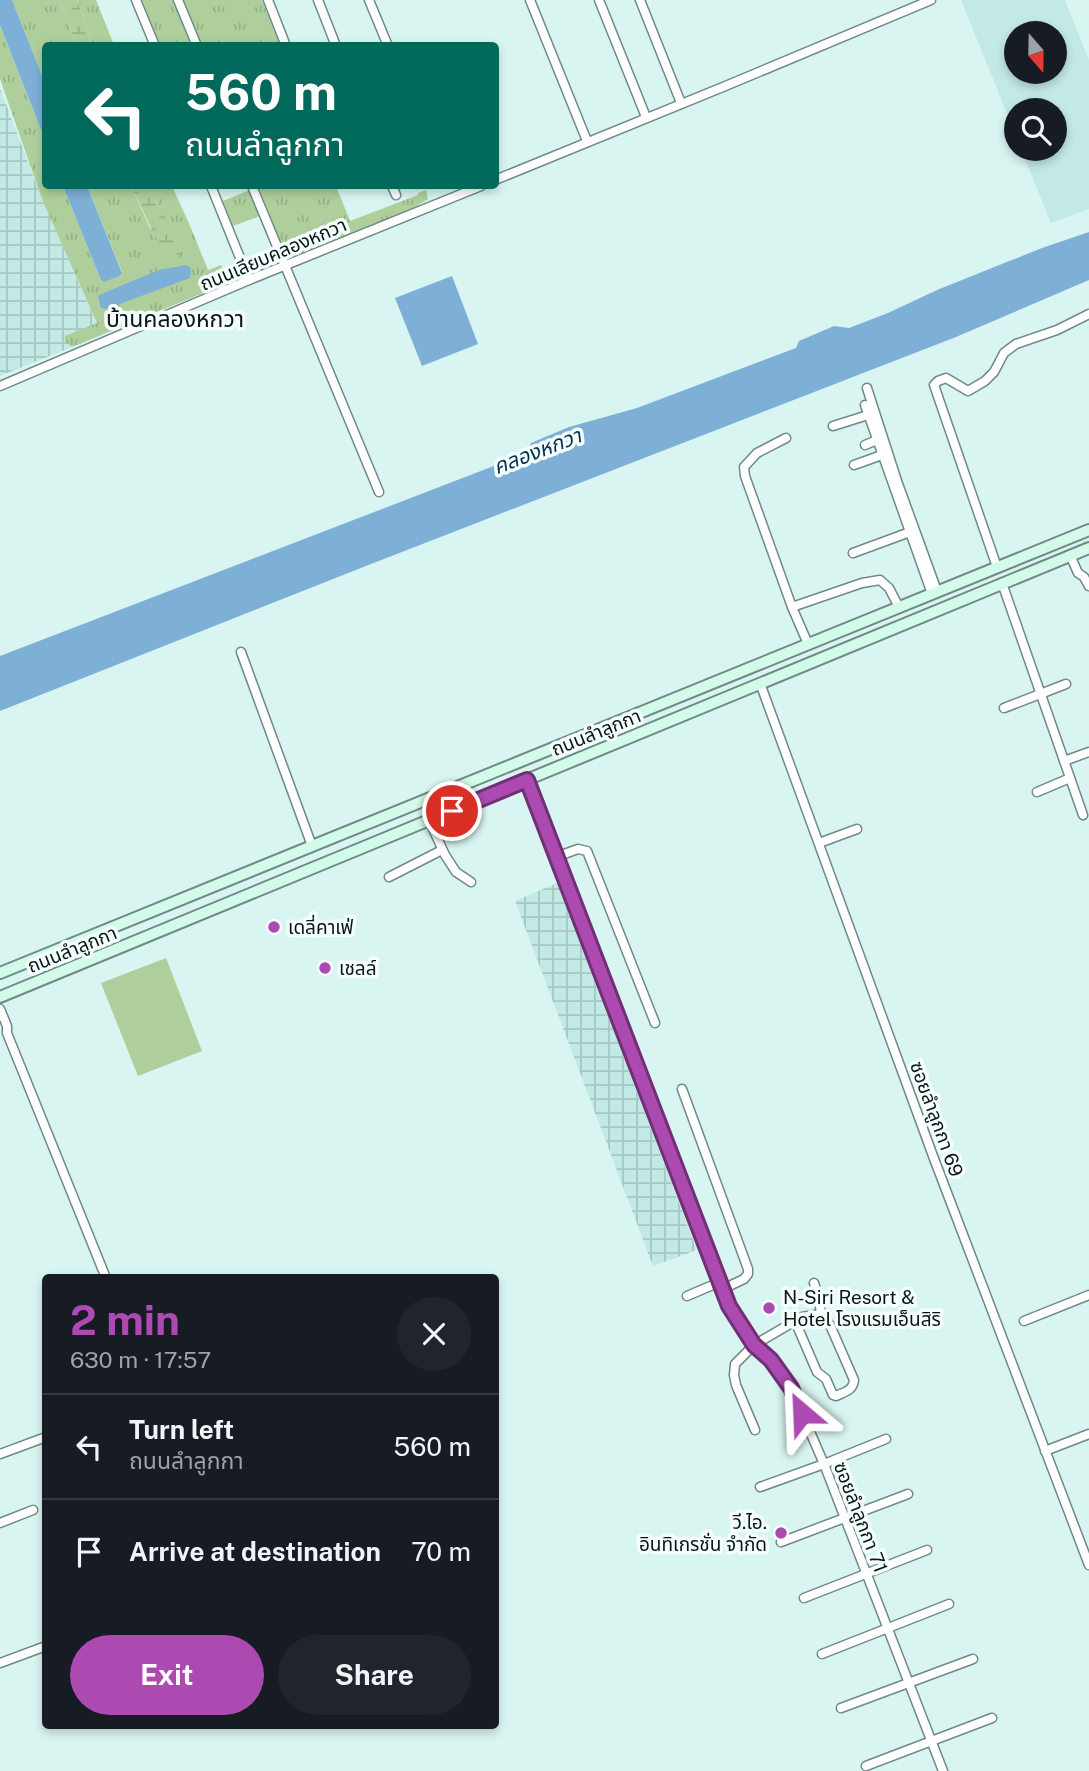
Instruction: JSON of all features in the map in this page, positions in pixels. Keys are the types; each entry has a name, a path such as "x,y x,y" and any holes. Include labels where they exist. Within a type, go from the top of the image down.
{"main road":[{"name":"ถนนลำลูกกา","path":"0,973 1089,530"},
{"name":"ถนนลำลูกกา","path":"0,997 1089,548"},
{"path":"850,627 856,643"}],"street":[{"path":"136,0 153,42"},
{"path":"178,0 195,42"},
{"path":"268,0 284,42"},
{"path":"318,0 334,42"},
{"path":"369,0 386,42"},
{"path":"530,0 587,141"},
{"path":"599,0 646,117"},
{"path":"640,0 681,103"},
{"path":"499,178 931,0"},
{"path":"212,189 250,280"},
{"path":"253,189 379,492"},
{"path":"393,189 396,195"},
{"name":"ถนนเลียบคลองหกวา","path":"0,386 474,189"},
{"path":"997,567 934,385 946,378 968,391 985,381 994,372 1004,353 1016,344 1058,330 1089,314"},
{"path":"867,388 935,593"},
{"path":"865,405 910,532 935,593"},
{"path":"833,426 868,415"},
{"path":"786,438 757,453 744,467 792,607 808,644"},
{"path":"865,445 877,440"},
{"path":"854,465 882,455"},
{"path":"853,553 910,532"},
{"path":"1070,555 1078,573 1089,586"},
{"path":"792,607 862,583 880,580 889,588 899,607"},
{"path":"1002,583 1083,816"},
{"path":"242,652 312,846"},
{"name":"ซอยลำลูกกา 69","path":"760,683 933,1156 1089,1565"},
{"path":"1004,708 1066,684"},
{"path":"1064,761 1089,752"},
{"path":"1037,792 1070,778"},
{"name":"ซอยลำลูกกา 71","path":"527,780 729,1306 754,1345 771,1360 791,1388 824,1464 943,1771"},
{"path":"429,820 456,872 471,882"},
{"path":"819,843 857,829"},
{"path":"389,877 442,849"},
{"path":"556,857 578,849 587,851 655,1023"},
{"path":"0,1009 7,1026 4,1031 104,1274"},
{"path":"682,1089 748,1269 744,1279 687,1296"},
{"path":"795,1321 817,1373 826,1379 833,1395 851,1389 854,1380 830,1325 821,1314 814,1283"},
{"path":"1024,1321 1089,1295"},
{"path":"755,1430 734,1375 735,1364 754,1345 795,1321 821,1314"},
{"path":"1045,1451 1089,1434"},
{"path":"0,1454 42,1438"},
{"path":"760,1487 886,1439"},
{"path":"781,1542 908,1494"},
{"path":"0,1523 33,1510"},
{"path":"804,1598 927,1550"},
{"path":"822,1654 949,1604"},
{"path":"0,1663 42,1647"},
{"path":"841,1708 973,1659"},
{"path":"866,1766 992,1718"}],"shaded area":[{"path":"961,0 1065,0 1089,60 1089,209 1051,223 1026,161 1067,161 1067,98 1004,98 1004,106"},
{"path":"0,88 43,202 102,335 0,376"},
{"path":"557,883 697,1250 653,1266 515,901"}],"green space":[{"path":"12,0 60,0 75,42 42,42 42,75"},
{"path":"60,0 77,0 92,42 75,42"},
{"path":"77,0 96,0 113,42 92,42"},
{"path":"142,0 174,0 192,42 159,42"},
{"path":"183,0 262,0 279,42 200,42"},
{"path":"0,25 42,132 42,189 64,189 101,280 122,272 88,189 132,189 150,228 181,252 151,189 173,189 208,270 221,265 226,276 218,280 220,286 72,347 65,341 65,336 97,323 43,202 0,79"},
{"path":"132,189 151,189 180,247 179,257 166,259"},
{"path":"259,189 337,189 350,221 426,190 428,199 412,209 288,259"},
{"path":"250,190 260,216 233,226 223,201"},
{"path":"166,958 202,1051 138,1076 101,983"}],"water":[{"path":"0,0 12,0 42,75 42,132 0,25"},
{"path":"64,189 88,189 122,273 104,282"},
{"name":"คลองหกวา","path":"1089,232 1089,280 956,337 0,711 0,656 525,454 531,443 569,427 637,408 796,348 799,341 834,326 849,328 1042,248"},
{"path":"186,265 190,267 190,278 106,309 101,308 98,296 159,270"},
{"path":"452,276 478,344 422,366 395,298"}],"place":[{"name":"เดลี่คาเฟ่","path":"274,927"},
{"name":"เชลล์","path":"325,968"},
{"name":"N-Siri Resort & Hotel โรงแรมเอ็นสิริ","path":"769,1308"},
{"name":"วี.ไอ. อินทิเกรชั่น จำกัด","path":"781,1533"}],"district":[{"name":"บ้านคลองหกวา","path":"175,318"}],"route":[{"path":"452,811 527,780 729,1306 754,1345 771,1360 791,1388 802,1413"}]}
